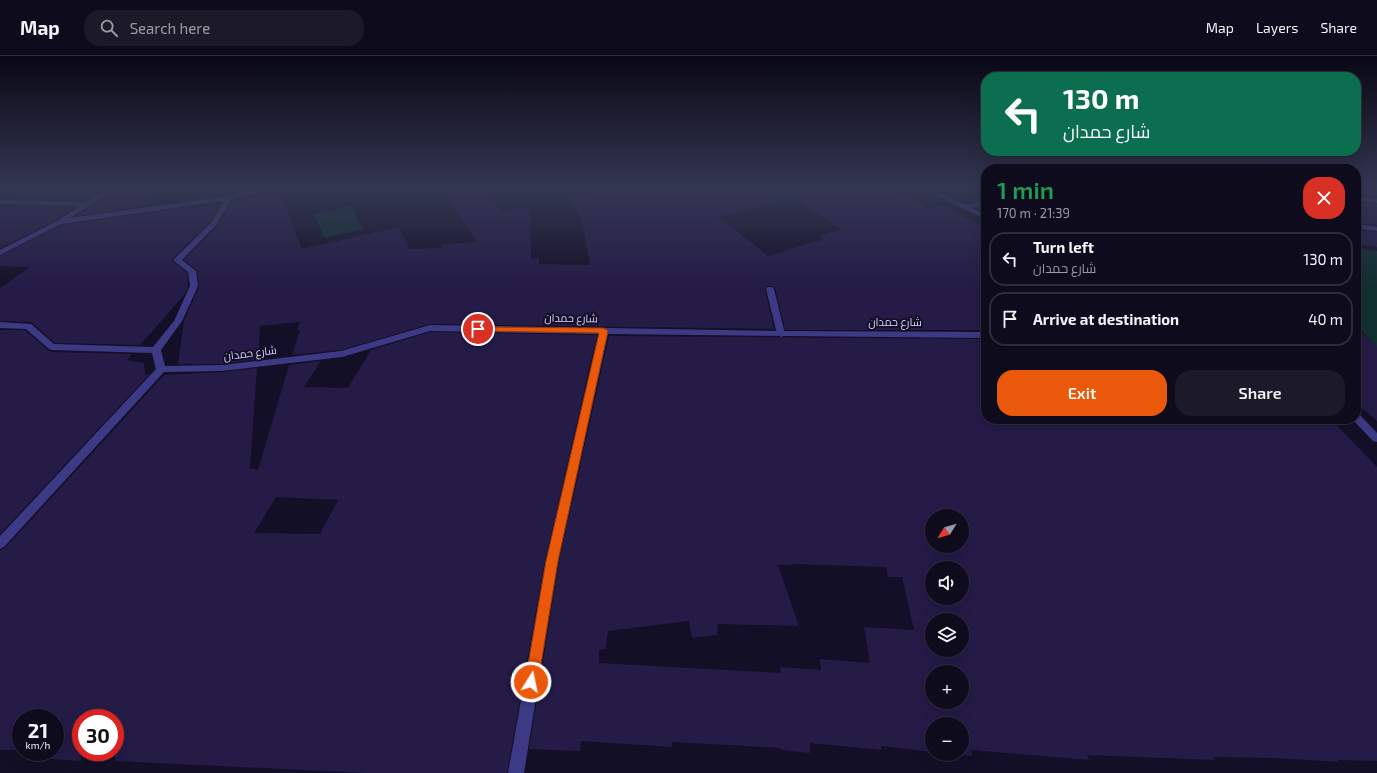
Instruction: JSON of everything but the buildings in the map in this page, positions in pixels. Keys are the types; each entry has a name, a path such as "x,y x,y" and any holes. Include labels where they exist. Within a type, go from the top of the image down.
{"street":[{"path":"0,253 58,222"},
{"path":"0,544 85,453 160,369 156,350 178,321 194,286 192,271 177,260 215,222"},
{"path":"1361,227 1377,229"},
{"path":"770,289 781,334"},
{"path":"0,324 28,326 52,347 156,350"},
{"name":"شارع حمدان","path":"160,369 222,368 342,354 430,328 781,334 981,335"},
{"path":"516,773 552,561 604,331"},
{"path":"1361,422 1377,439"}],"green space":[{"path":"318,222 360,222 363,229 325,238"},
{"path":"1361,249 1377,251 1377,348 1361,330"}],"route":[{"path":"478,329 604,331 552,561 531,682"}]}
